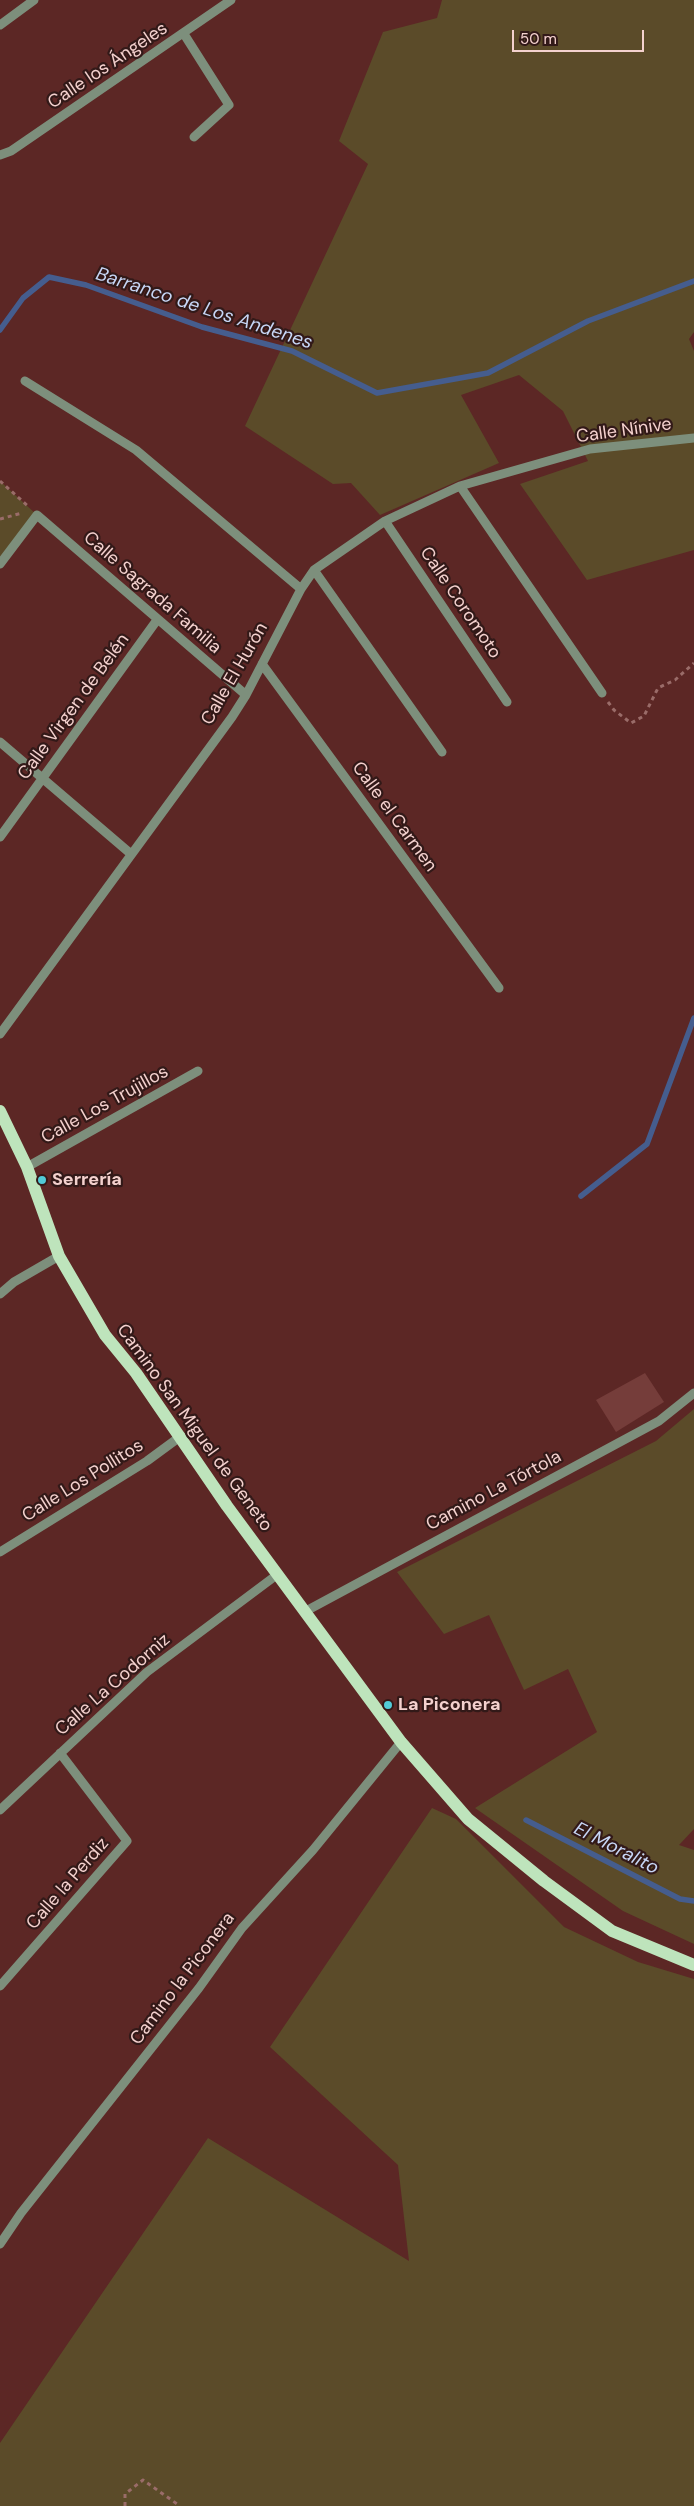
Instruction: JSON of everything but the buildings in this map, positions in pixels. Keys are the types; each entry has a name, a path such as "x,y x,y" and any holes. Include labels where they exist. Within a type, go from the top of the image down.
{"main road":[{"name":"Camino San Miguel de Geneto","path":"0,1111 27,1167 59,1256 105,1335 136,1373 228,1506 402,1742 468,1820 544,1881 612,1931 694,1964"}],"street":[{"path":"0,25 34,0"},
{"name":"Calle los Ángeles","path":"0,155 11,151 231,0"},
{"path":"184,34 229,105 194,136"},
{"path":"25,382 136,450 301,589"},
{"name":"Calle Nínive","path":"558,458 590,449 694,438"},
{"name":"Calle El Hurón","path":"0,1034 246,695 301,589 314,570 385,521 460,486 558,458"},
{"path":"460,486 602,693"},
{"path":"0,564 35,512"},
{"name":"Calle Sagrada Familia","path":"35,512 246,695"},
{"name":"Calle Coromoto","path":"385,521 507,702"},
{"path":"314,570 442,752"},
{"name":"Calle Virgen de Belén","path":"0,837 158,620"},
{"name":"Calle el Carmen","path":"262,664 499,988"},
{"path":"0,742 131,854"},
{"name":"Calle Los Trujillos","path":"27,1167 198,1071"},
{"path":"0,1294 14,1282 59,1256"},
{"name":"Camino La Tórtola","path":"306,1611 659,1421 694,1393"},
{"name":"Calle Los Pollitos","path":"0,1552 147,1461 181,1436"},
{"name":"Calle La Codorniz","path":"0,1810 147,1672 278,1574"},
{"name":"Camino la Piconera","path":"0,2244 21,2213 199,1988 242,1928 313,1850 402,1742"},
{"name":"Calle la Perdiz","path":"0,1986 128,1841 60,1753"}],"path":[{"path":"0,481 35,512"},
{"path":"602,693 614,710 631,723 644,716 658,688 676,680 694,663"},
{"path":"125,2506 125,2494 143,2480 180,2506"}],"shaded area":[{"path":"442,0 694,0 694,332 689,339 694,351 694,550 587,580 520,484 588,461 563,411 519,375 461,395 499,463 380,515 351,483 333,484 245,426 368,164 339,141 383,32 437,18"},
{"path":"0,481 37,515 0,564"},
{"path":"694,1409 694,1829 679,1845 694,1850 694,1944 623,1911 475,1808 597,1732 568,1669 524,1690 489,1615 444,1634 397,1572 656,1441"},
{"path":"432,1808 456,1819 564,1927 638,1962 694,1979 694,2506 0,2506 0,2443 208,2138 409,2261 398,2165 270,2047"}],"waterway":[{"name":"Barranco de Los Andenes","path":"0,330 23,298 49,277 86,285 202,327 292,351 377,393 488,373 588,321 694,281"},
{"path":"581,1196 647,1144 694,1018"},
{"name":"El Moralito","path":"526,1820 680,1899 694,1901"}],"place":[{"name":"Serrería","path":"42,1180"},
{"name":"La Piconera","path":"388,1705"}]}
